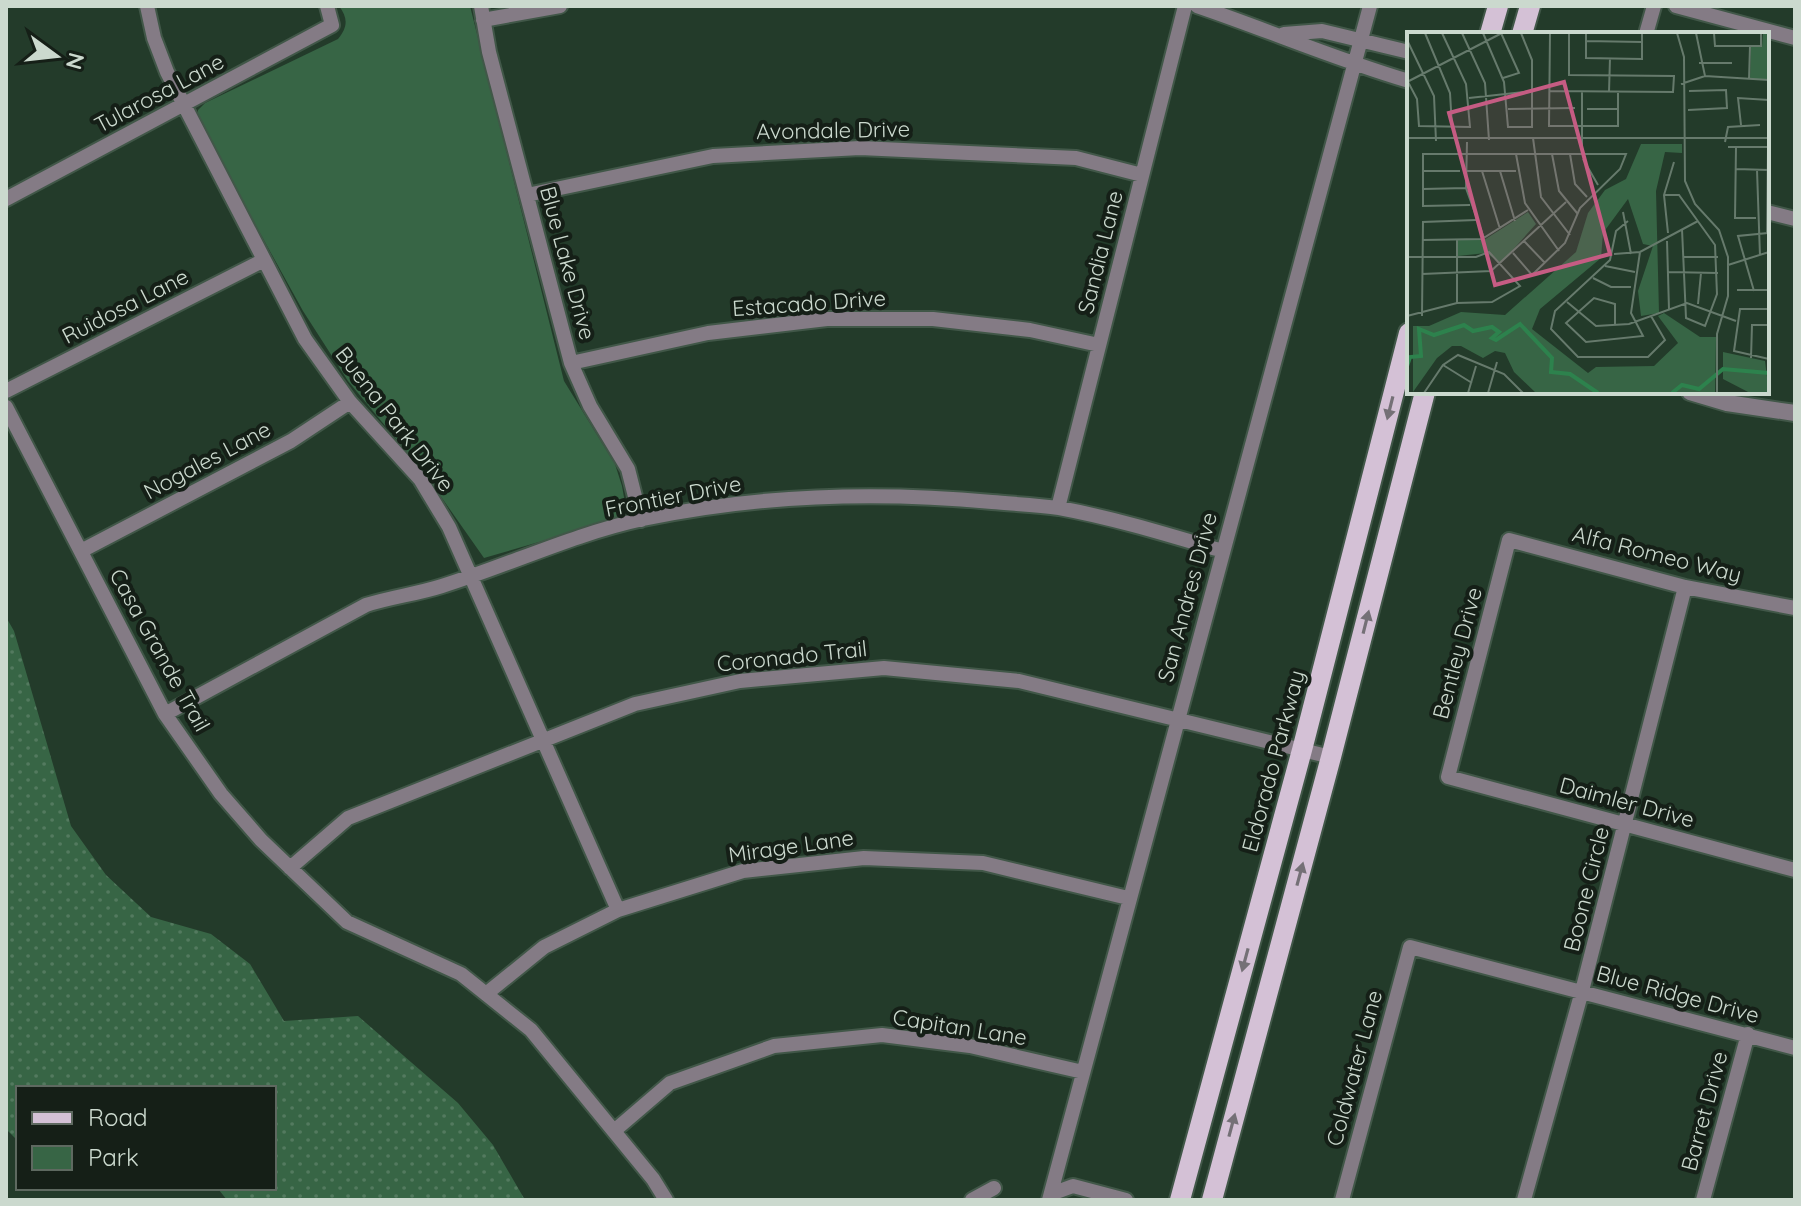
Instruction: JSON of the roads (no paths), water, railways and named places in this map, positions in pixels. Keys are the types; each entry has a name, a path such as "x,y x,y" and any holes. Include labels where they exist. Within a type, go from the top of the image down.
{"main road":[{"path":"1491,32 1498,6"},
{"path":"1523,32 1530,6"},
{"name":"Eldorado Parkway","path":"1180,1200 1302,750 1407,341"},
{"path":"1212,1200 1424,394"}],"street":[{"name":"Buena Park Drive","path":"147,6 154,38 183,105 305,339 350,402 420,479 449,527 618,910"},
{"name":"Tularosa Lane","path":"6,199 332,25 327,6"},
{"path":"482,13 560,6"},
{"name":"Sandia Lane","path":"1058,508 1185,6"},
{"path":"1197,6 1280,34 1354,65 1407,80"},
{"name":"San Andres Drive","path":"1052,1198 1128,898 1370,6"},
{"path":"1647,32 1654,6"},
{"path":"1676,6 1795,38"},
{"name":"Blue Lake Drive","path":"482,13 571,363 590,406 628,469 641,520"},
{"path":"1280,34 1322,31 1407,52"},
{"name":"Avondale Drive","path":"527,195 713,156 860,148 1076,158 1142,175"},
{"path":"1769,212 1795,219"},
{"name":"Ruidosa Lane","path":"6,391 264,260"},
{"name":"Estacado Drive","path":"571,363 708,333 827,319 933,319 1030,330 1099,345"},
{"path":"1697,394 1727,403 1795,413"},
{"name":"Nogales Lane","path":"81,551 291,441 350,402"},
{"name":"Casa Grande Trail","path":"6,407 165,714 221,794 261,840 347,922 461,974 531,1030 653,1179 666,1200"},
{"name":"Frontier Drive","path":"165,714 366,605 441,587 559,543 641,520 718,506 827,495 938,497 1058,508 1145,528 1223,551"},
{"name":"Alfa Romeo Way","path":"1509,540 1685,587 1795,608"},
{"name":"Bentley Drive","path":"1448,777 1509,540"},
{"name":"Boone Circle","path":"1524,1200 1582,991 1685,587"},
{"name":"Coronado Trail","path":"290,868 348,818 635,704 725,684 884,668 1019,681 1331,757"},
{"name":"Daimler Drive","path":"1448,777 1793,869"},
{"path":"1793,869 1795,852"},
{"name":"Mirage Lane","path":"486,994 544,947 618,910 743,871 864,858 983,863 1128,898"},
{"name":"Blue Ridge Drive","path":"1410,947 1795,1048"},
{"name":"Coldwater Lane","path":"1342,1200 1410,947"},
{"name":"Barret Drive","path":"1703,1200 1748,1034"},
{"name":"Capitan Lane","path":"614,1131 670,1083 774,1046 882,1035 970,1046 1083,1072"},
{"path":"1052,1198 1073,1186 1126,1200"},
{"path":"972,1200 994,1188"}]}
